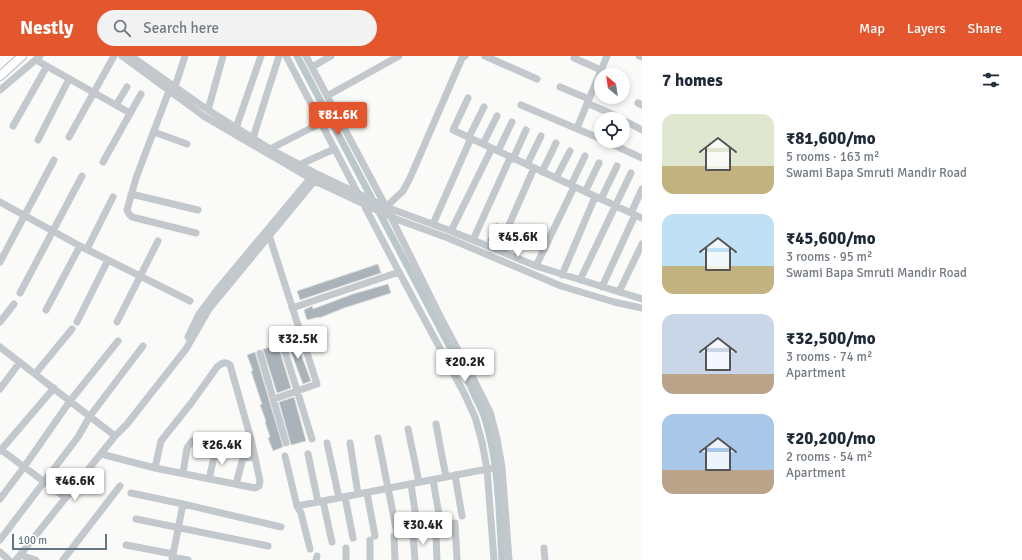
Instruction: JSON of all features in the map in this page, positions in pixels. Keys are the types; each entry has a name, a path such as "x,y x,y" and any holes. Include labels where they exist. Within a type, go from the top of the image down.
{"main road":[{"path":"0,76 22,56"}],"street":[{"path":"69,137 114,56"},
{"path":"122,56 172,89 299,165 314,177 536,266 642,299"},
{"path":"131,56 222,128 363,203 561,286 614,302 642,308"},
{"path":"185,56 136,178 127,210 132,217 196,233"},
{"path":"208,110 223,56"},
{"path":"236,128 261,56"},
{"path":"253,138 278,56"},
{"path":"286,56 320,123 464,393 475,417 487,469 494,560"},
{"path":"306,56 391,216 442,320 490,412 497,438 502,468 508,560"},
{"path":"312,67 331,56"},
{"path":"327,96 399,56"},
{"path":"386,207 403,191 410,178 462,58 465,56"},
{"path":"485,56 537,78"},
{"path":"504,64 507,56"},
{"path":"602,68 607,56"},
{"path":"0,90 38,58 47,66 130,113"},
{"path":"574,58 596,68"},
{"path":"13,126 47,66"},
{"path":"38,140 69,79"},
{"path":"116,106 127,87"},
{"path":"560,87 609,112"},
{"path":"577,128 594,90"},
{"path":"103,162 141,94"},
{"path":"468,98 453,130 642,218"},
{"path":"521,105 594,136"},
{"path":"433,224 484,107"},
{"path":"483,144 497,116"},
{"path":"451,231 512,122"},
{"path":"270,149 320,123"},
{"path":"630,124 642,130"},
{"path":"473,240 511,158 526,130"},
{"path":"154,132 187,144"},
{"path":"498,250 531,167 541,136"},
{"path":"542,172 556,143"},
{"path":"620,148 642,158"},
{"path":"299,165 334,149"},
{"path":"556,178 570,151"},
{"path":"536,266 585,156"},
{"path":"0,262 54,160"},
{"path":"585,192 599,163"},
{"path":"562,275 598,198 617,166"},
{"path":"580,280 631,173"},
{"path":"20,293 82,176"},
{"path":"18,558 186,349 192,334 209,309 314,177"},
{"path":"602,287 642,189"},
{"path":"131,194 198,210"},
{"path":"46,310 113,197"},
{"path":"0,202 108,260 190,301"},
{"path":"269,233 317,384 274,399"},
{"path":"117,322 158,241"},
{"path":"619,292 642,244"},
{"path":"77,322 108,260"},
{"path":"292,308 399,272"},
{"path":"0,322 14,304"},
{"path":"35,374 72,329"},
{"path":"0,499 70,400 118,341"},
{"path":"283,345 312,439"},
{"path":"0,540 78,437 90,416 143,346"},
{"path":"0,347 90,416 118,433"},
{"path":"260,353 286,443"},
{"path":"0,388 20,362"},
{"path":"101,454 156,468 209,479 255,488 259,486 260,481 251,439 230,365 228,363 223,363 217,367 161,441 156,468"},
{"path":"54,388 0,450 66,498"},
{"path":"436,424 446,477"},
{"path":"408,429 419,482"},
{"path":"378,438 396,534 395,560"},
{"path":"183,473 187,448 192,441"},
{"path":"327,443 353,538"},
{"path":"350,443 358,494"},
{"path":"209,479 216,448"},
{"path":"308,454 332,542"},
{"path":"285,456 297,506 301,513 310,549"},
{"path":"236,484 243,458 255,457"},
{"path":"297,506 487,469 502,468"},
{"path":"455,475 462,516"},
{"path":"433,480 440,520"},
{"path":"411,484 417,524"},
{"path":"63,560 120,486"},
{"path":"131,493 281,527"},
{"path":"367,493 373,538 370,560"},
{"path":"172,557 183,504"},
{"path":"136,519 268,546"},
{"path":"455,523 457,560"},
{"path":"413,533 414,560"},
{"path":"436,535 437,560"},
{"path":"126,545 188,560"},
{"path":"346,548 346,560"},
{"path":"544,548 545,560"},
{"path":"0,552 9,560"},
{"path":"18,558 36,560"}],"building":[{"path":"496,223 503,226 495,244 487,241"},
{"path":"378,264 381,273 300,300 297,291"},
{"path":"388,284 391,293 344,308 319,318 307,320 304,310 312,306 313,309 353,294"},
{"path":"294,336 311,381 303,384 286,339"},
{"path":"278,345 291,388 277,393 263,349"},
{"path":"255,352 283,447 273,451 268,438 270,437 265,422 266,421 260,405 262,404 247,355"},
{"path":"294,397 306,441 291,445 279,402"}],"waterway":[{"path":"297,56 471,387 482,411 490,436 496,471 502,560"}]}
